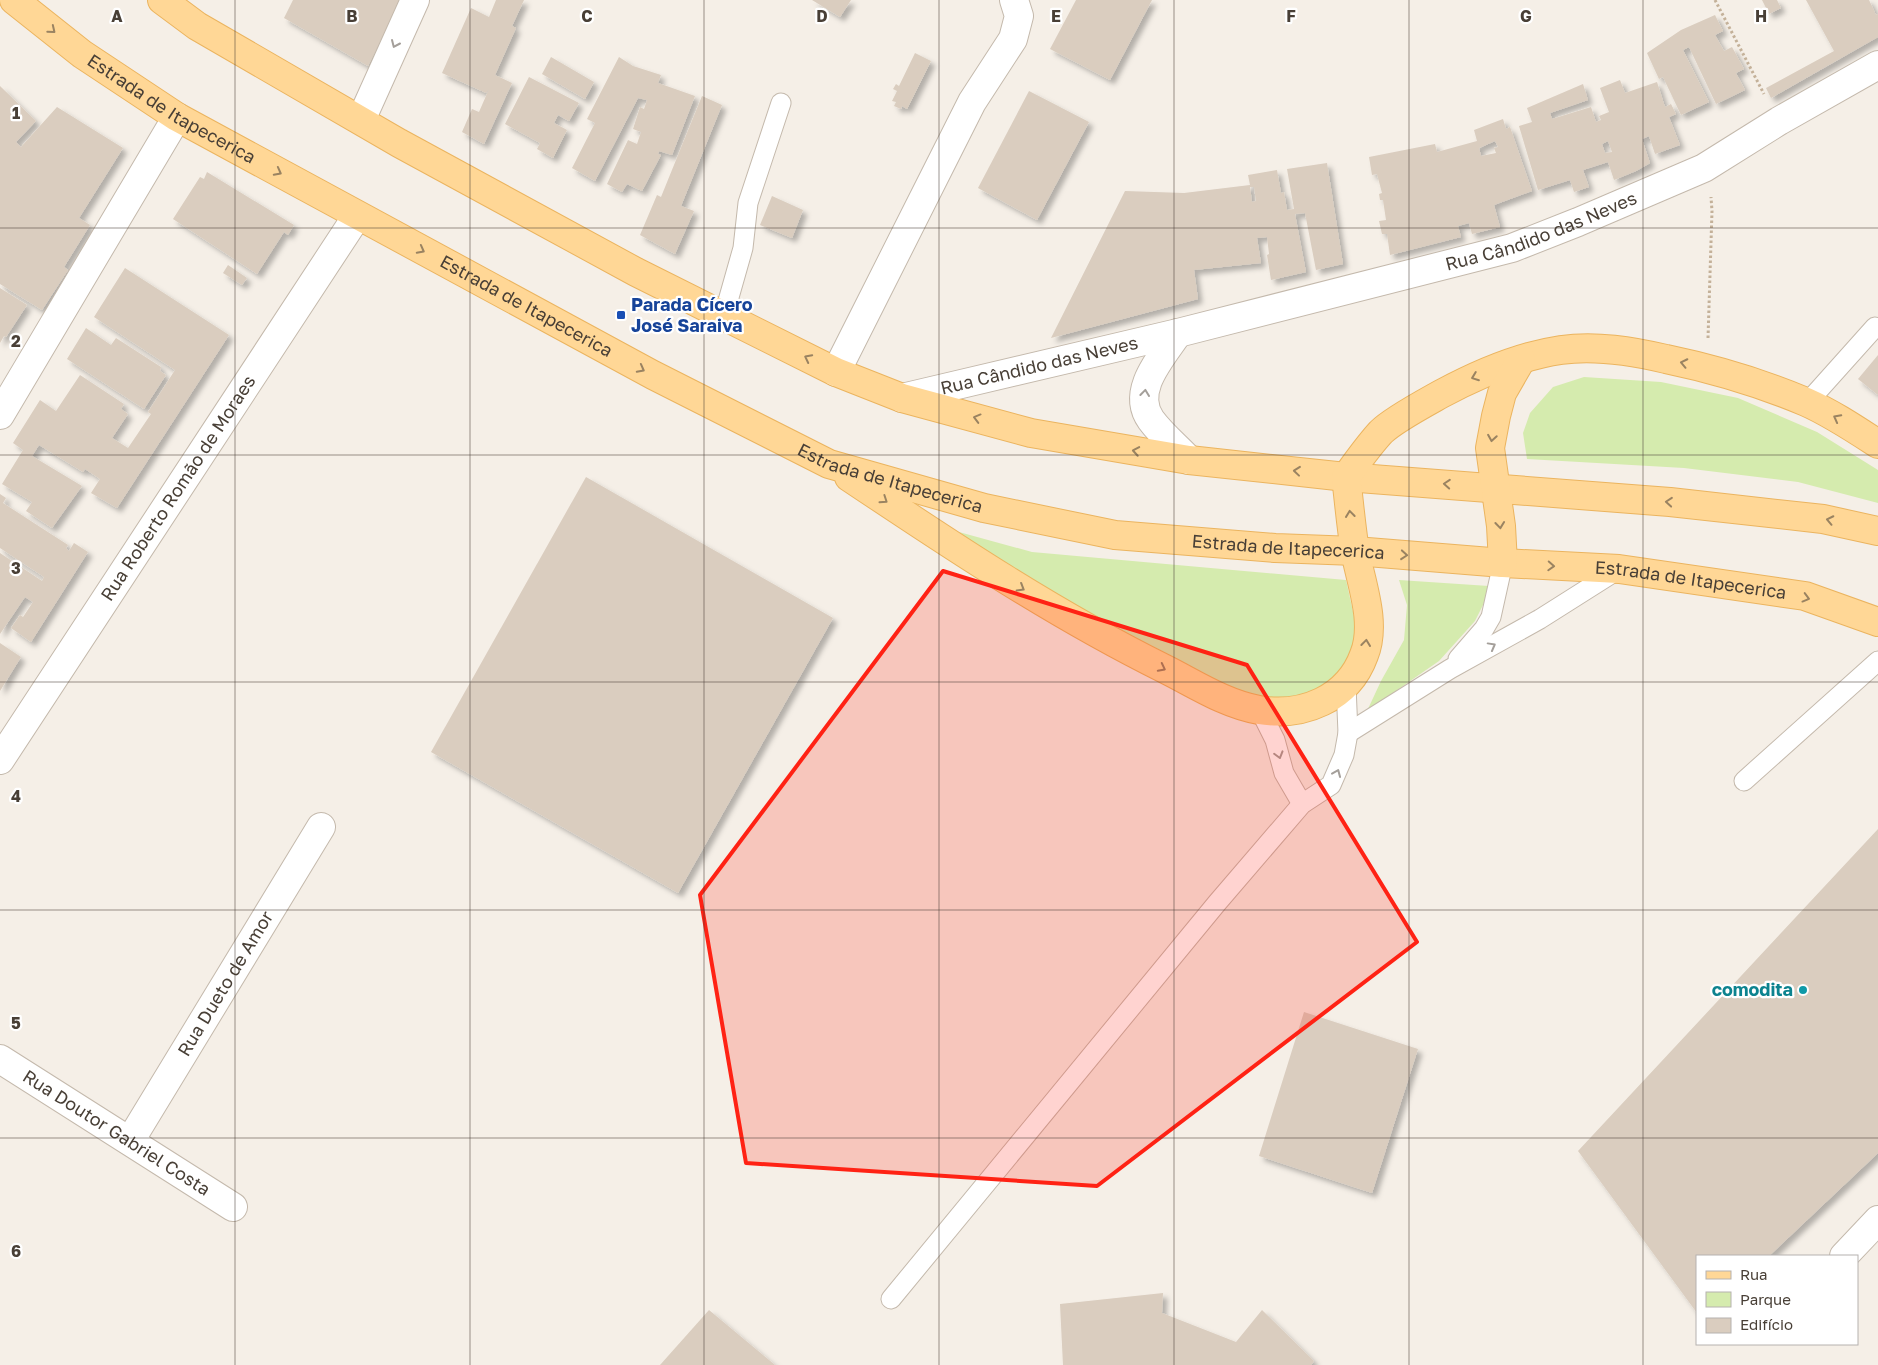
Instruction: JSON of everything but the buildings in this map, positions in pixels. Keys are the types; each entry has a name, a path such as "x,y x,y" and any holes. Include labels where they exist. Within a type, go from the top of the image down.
{"main road":[{"name":"Estrada de Itapecerica","path":"14,0 82,54 177,118 653,375 829,464 984,508 1115,535 1275,548 1355,551 1503,563 1619,569 1805,596 1878,622"},
{"path":"162,0 197,26 399,143 628,267 836,372 902,398 1030,433 1189,460 1346,477 1756,511 1823,518 1878,531"},
{"path":"829,464 967,556 1106,639 1234,704 1260,710 1290,711 1320,704 1346,686 1357,672 1365,653 1369,624 1364,586 1355,551 1346,477 1382,431 1464,382 1521,360 1561,350 1590,348 1630,351 1712,369 1752,381 1808,403 1852,426 1878,444"},
{"path":"1503,563 1490,448 1502,393 1521,360"}],"street":[{"path":"361,120 415,0"},
{"path":"836,372 972,102 1013,39 1020,5"},
{"name":"Rua Cândido das Neves","path":"902,398 1178,333 1512,248 1704,168 1779,121 1878,65"},
{"path":"0,416 177,118"},
{"name":"Rua Roberto Romão de Moraes","path":"0,760 357,216"},
{"name":"Rua Cândido das Neves","path":"1178,333 1153,370 1145,388 1144,404 1150,419 1189,460"},
{"name":"Rua Dueto de Amor","path":"130,1141 321,827"},
{"name":"Rua Doutor Gabriel Costa","path":"0,1059 233,1207"},
{"path":"1845,1255 1878,1220"}],"lane":[{"path":"724,315 743,248 748,203 781,103"},
{"path":"1808,403 1875,327"},
{"path":"1450,669 1484,629 1491,617 1503,563"},
{"path":"1348,733 1450,669 1540,618 1619,569"},
{"path":"1744,781 1878,661"},
{"path":"891,1299 1217,902 1302,804 1331,786 1344,755 1348,733 1346,686"},
{"path":"1260,710 1275,740 1284,773 1302,804"}],"path":[{"path":"1716,0 1767,101"},
{"path":"1707,347 1712,211"}],"highlighted area":[{"path":"943,571 1247,665 1417,942 1097,1186 746,1163 700,895"}],"green space":[{"path":"1584,377 1661,382 1738,398 1817,432 1878,470 1878,503 1798,482 1684,468 1527,459 1523,433 1530,413 1553,387"},
{"path":"959,532 1032,552 1346,580 1356,625 1350,660 1332,678 1307,696 1261,704 1090,631"},
{"path":"1399,580 1489,586 1491,589 1475,621 1439,661 1367,711 1404,640 1407,605"}],"place":[{"name":"Parada Cícero José Saraiva","path":"621,315"},
{"name":"comodita","path":"1803,990"}]}
